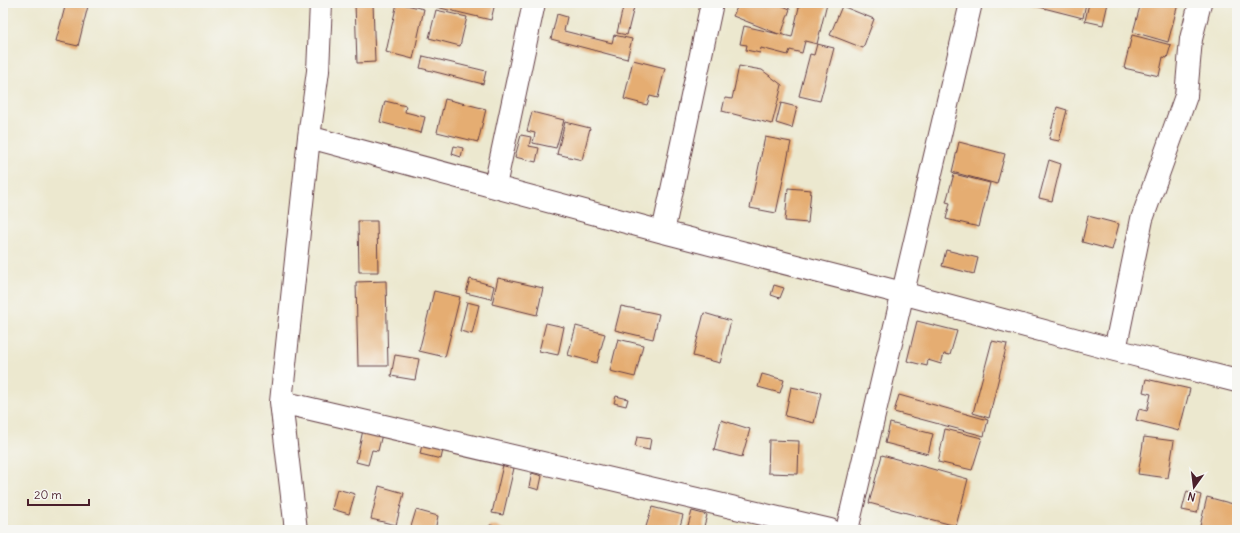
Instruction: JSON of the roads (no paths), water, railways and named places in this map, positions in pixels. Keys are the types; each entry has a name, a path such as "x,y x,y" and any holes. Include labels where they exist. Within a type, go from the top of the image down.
{"street":[{"path":"296,530 281,402 309,137 318,71 320,3"},
{"path":"495,186 534,3"},
{"path":"663,232 712,3"},
{"path":"847,530 971,3"},
{"path":"1115,350 1142,219 1186,96 1191,39 1200,3"},
{"path":"309,137 663,232 1237,381"},
{"path":"281,402 830,530"}]}
